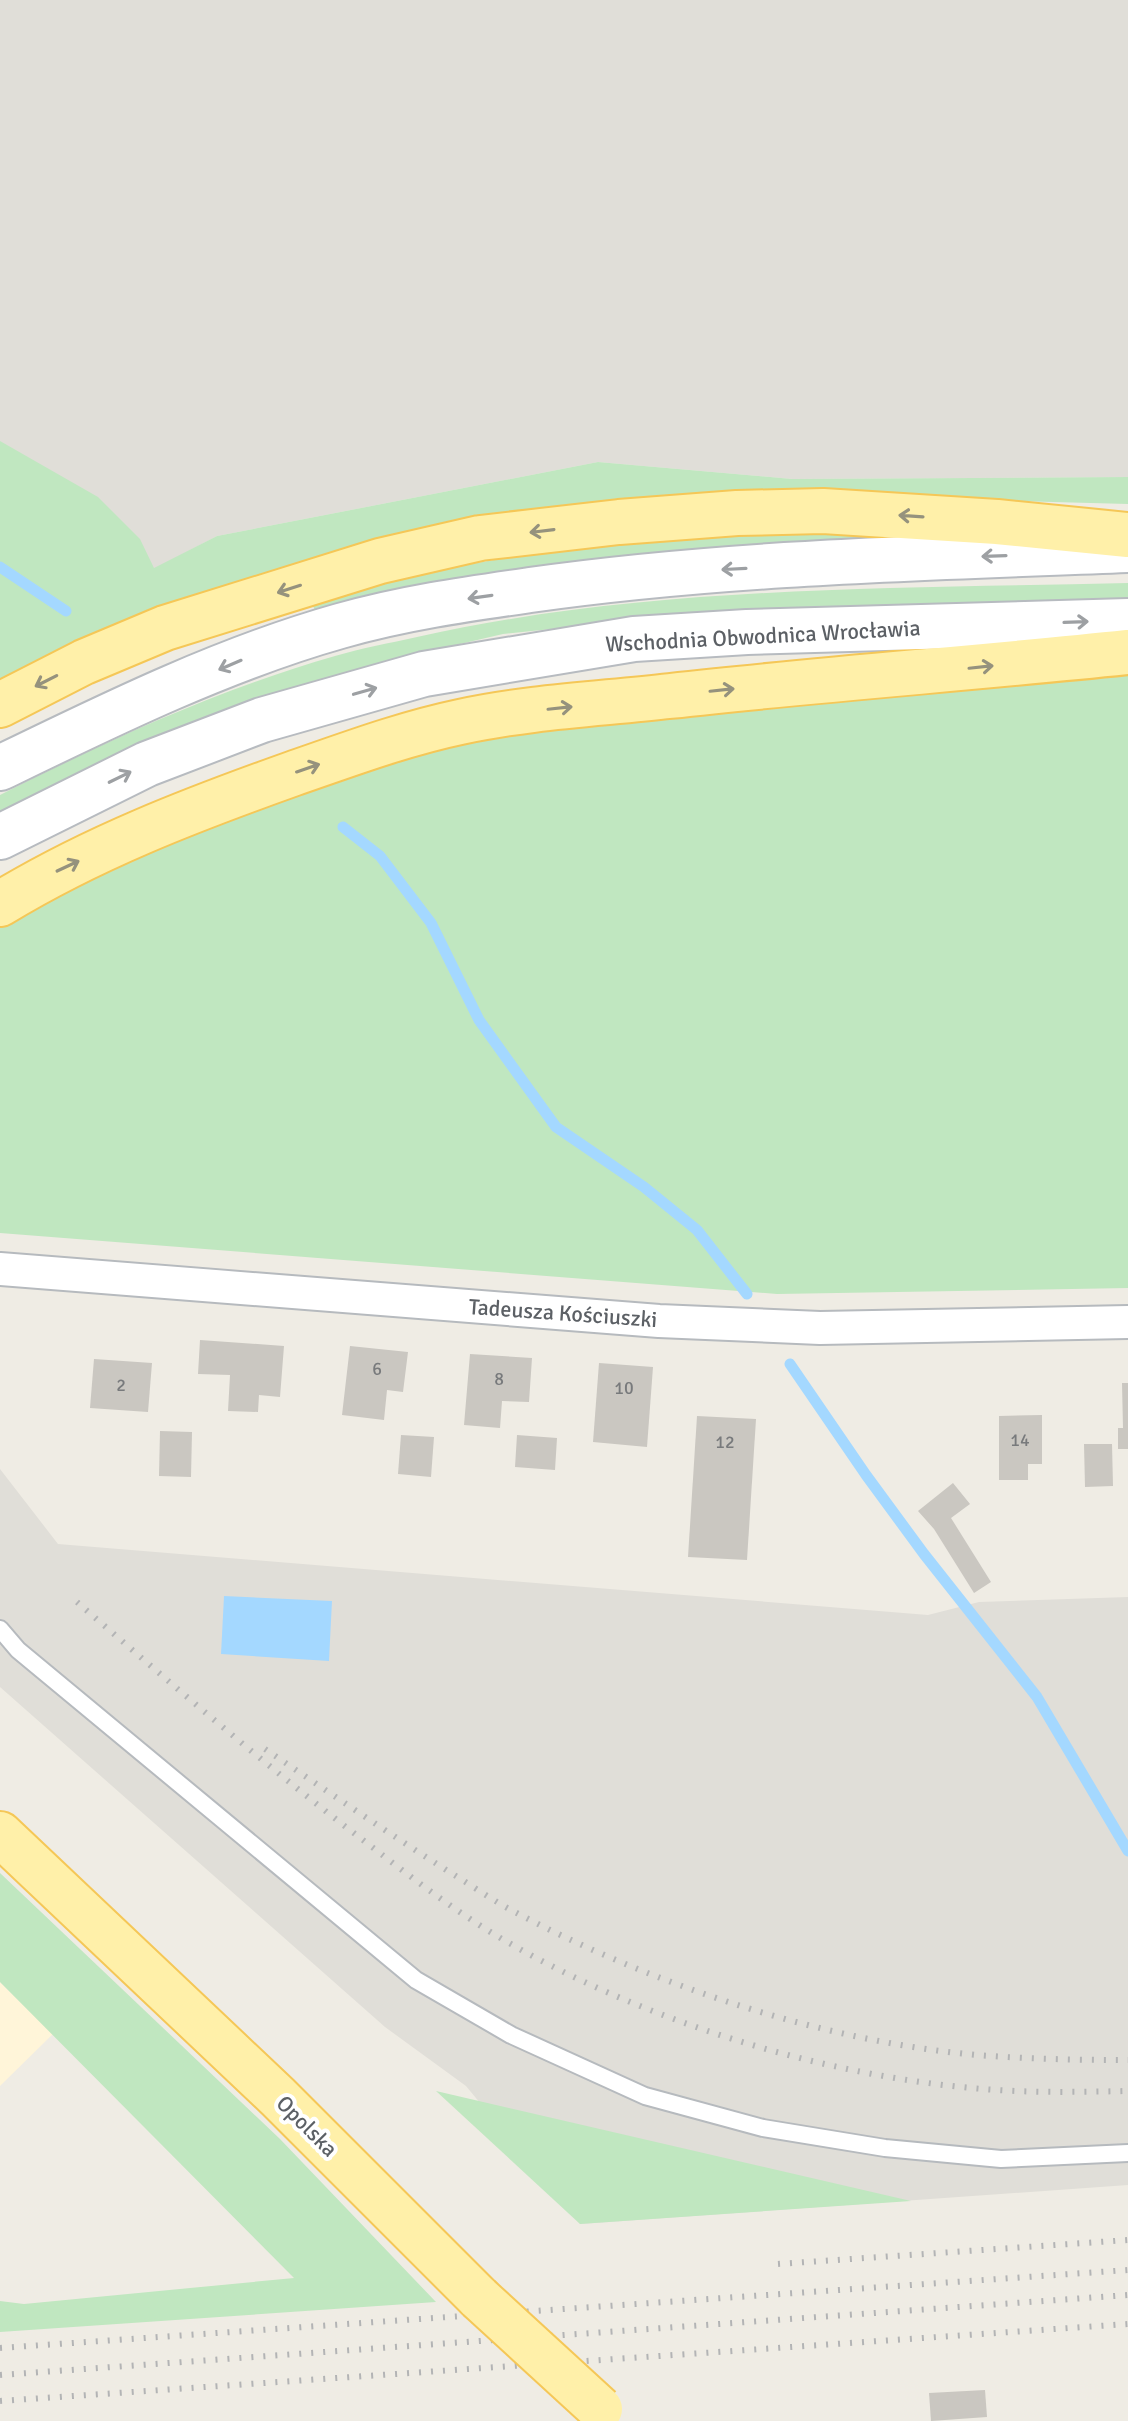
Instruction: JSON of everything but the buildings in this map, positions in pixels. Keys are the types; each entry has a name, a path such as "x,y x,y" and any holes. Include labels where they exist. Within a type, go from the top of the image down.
{"main road":[{"path":"0,705 84,662 165,628 380,561 480,538 619,522 737,513 823,511 997,522 1128,535"},
{"path":"0,768 103,718 269,649 390,613 629,577 707,570 1128,550"},
{"name":"Wschodnia Obwodnica Wrocławia","path":"0,837 147,764 262,720 424,674 634,639 747,632 1128,621"},
{"path":"0,904 50,874 157,824 326,762 458,722 511,713 734,689 1128,652"},
{"name":"Opolska","path":"0,1834 278,2097 479,2298 606,2415"}],"street":[{"name":"Tadeusza Kościuszki","path":"0,1269 659,1321 820,1328 1128,1322"}],"lane":[{"path":"0,1629 18,1650 416,1980 511,2035 645,2096 763,2128 885,2148 1001,2159 1128,2153"}],"shaded area":[{"path":"0,0 1128,0 1128,477 792,479 598,462 217,536 154,569 0,540"},
{"path":"0,1469 58,1544 928,1615 979,1602 1128,1597 1128,2185 580,2224 466,2086 385,2027 0,1687"},
{"path":"0,1982 53,2034 0,2086"}],"green space":[{"path":"0,441 98,497 140,539 154,568 217,536 598,462 792,479 1128,477 1128,504 981,500 361,549 207,591 76,644 0,681"},
{"path":"738,532 871,532 870,542 317,616 310,598 501,559 597,544"},
{"path":"1128,583 1128,598 666,617 503,634 374,664 212,714 143,741 0,816 0,795 164,718 291,669 417,637 593,607 681,599 860,589"},
{"path":"1128,672 1128,1288 777,1294 0,1233 0,923 259,799 471,740 619,718"},
{"path":"0,1873 280,2139 436,2302 0,2332 0,2301 24,2304 294,2278 0,1982"},
{"path":"436,2091 911,2201 580,2224"}],"water":[{"path":"224,1596 332,1601 329,1661 221,1654"}],"waterway":[{"path":"0,567 66,611"},
{"path":"343,827 380,856 431,923 479,1020 556,1127 644,1187 697,1230 747,1294"},
{"path":"790,1364 924,1554 1037,1697 1128,1851"}],"railway":[{"path":"77,1602 284,1778 424,1887 497,1936 609,1993 732,2039 858,2071 983,2089 1128,2091"},
{"path":"265,1749 505,1907 566,1938 679,1985 798,2023 918,2048 977,2055 1128,2060"},
{"path":"778,2264 1128,2240"},
{"path":"0,2348 1128,2270"},
{"path":"0,2375 1128,2295"},
{"path":"0,2401 1128,2324"}]}
